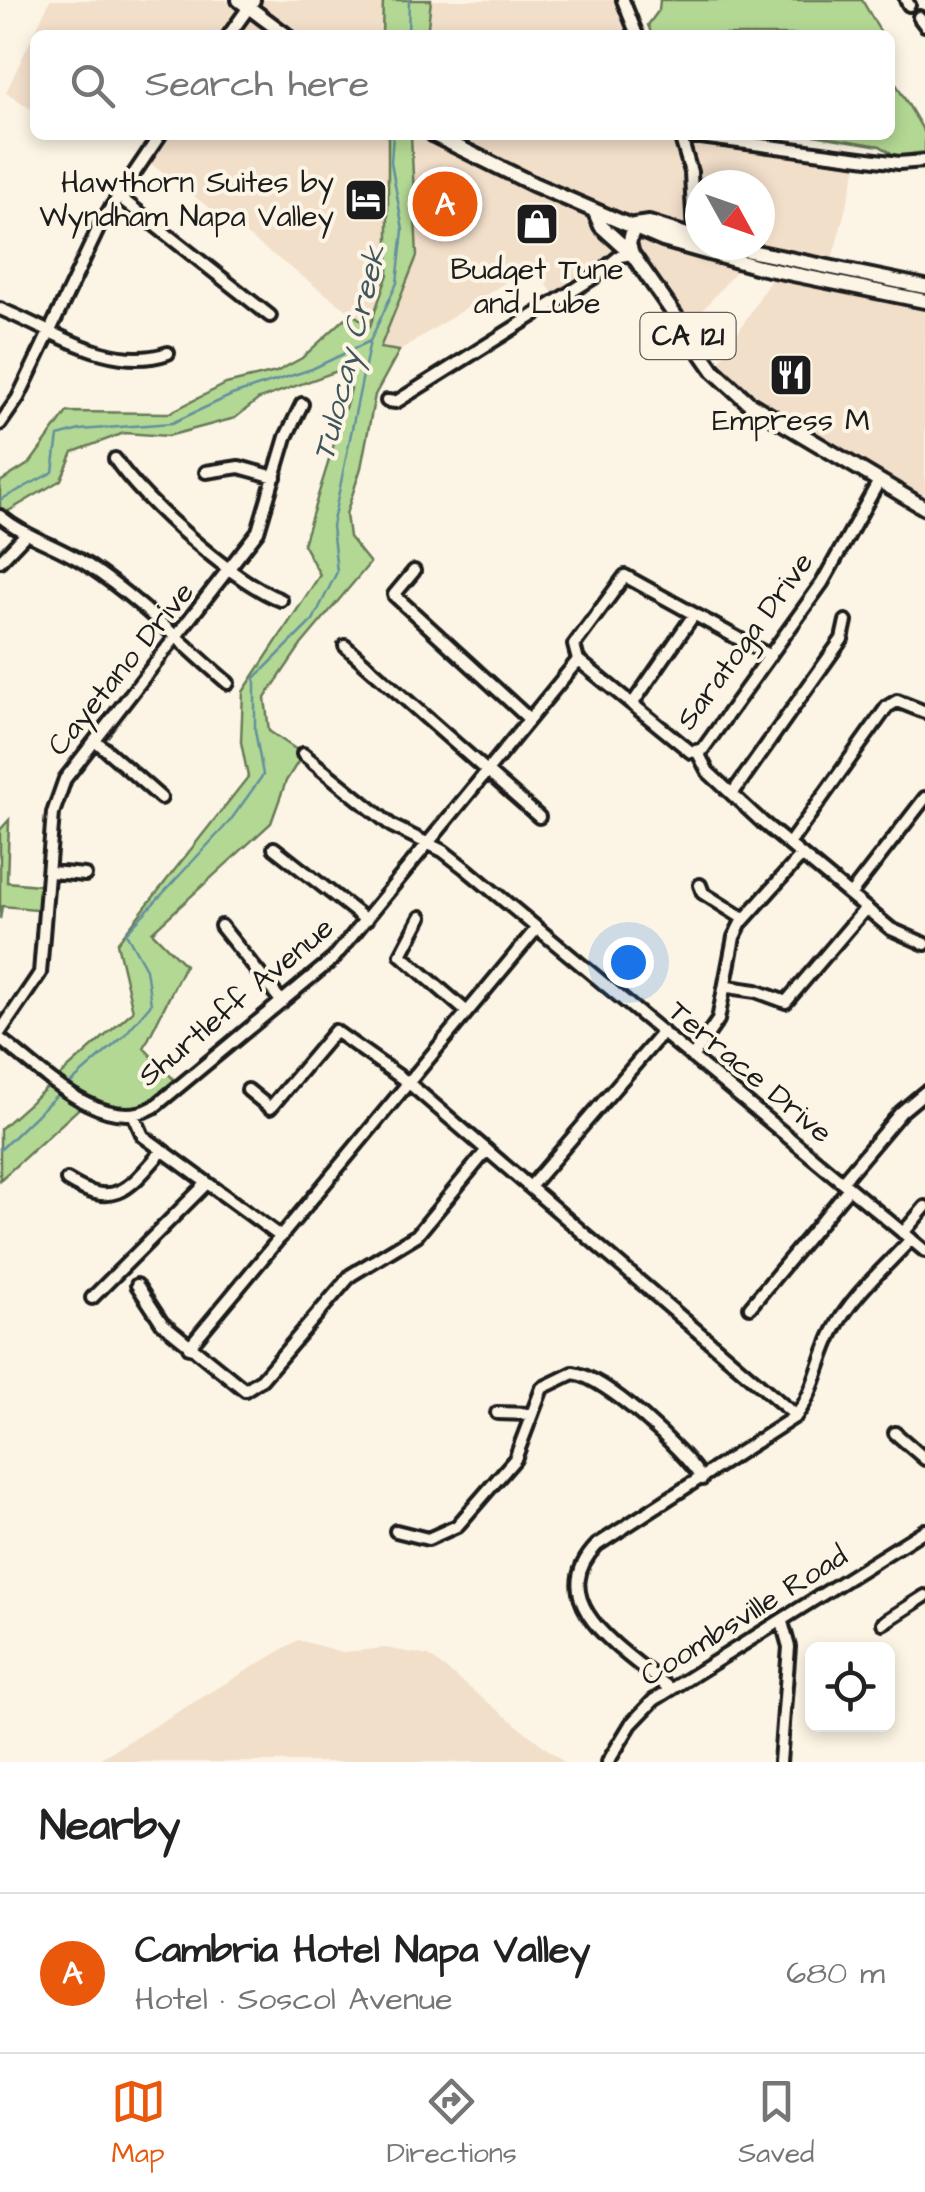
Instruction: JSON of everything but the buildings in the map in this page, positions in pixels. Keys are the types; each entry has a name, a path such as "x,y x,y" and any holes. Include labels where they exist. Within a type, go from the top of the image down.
{"main road":[{"path":"247,2 280,30"},
{"path":"443,140 647,234 735,261 925,300"},
{"path":"594,210 602,226 634,257"},
{"path":"634,226 649,224 685,234"},
{"path":"634,226 629,244 634,257"},
{"path":"775,256 925,287"},
{"name":"CA 121","path":"634,257 727,384 758,411 925,508"}],"street":[{"path":"622,0 635,30"},
{"path":"232,30 247,2"},
{"path":"0,424 118,196 157,140"},
{"path":"683,140 690,170"},
{"path":"721,140 900,163 925,161"},
{"path":"118,196 270,316"},
{"path":"387,401 396,402 608,268 620,256 634,257"},
{"path":"0,309 114,359 146,360 168,353"},
{"name":"Cayetano Drive","path":"0,1035 40,972 54,813 60,792 258,532 286,437 302,404"},
{"path":"115,459 136,490 232,569 280,600"},
{"path":"206,472 238,467 275,477"},
{"name":"Saratoga Drive","path":"578,660 698,753 822,583 879,481"},
{"path":"4,520 24,536 86,564 228,683"},
{"path":"0,561 24,536"},
{"path":"414,572 394,595 528,718"},
{"path":"426,843 578,660 574,645 625,576 770,656"},
{"path":"633,703 693,616"},
{"path":"732,794 842,640 846,621"},
{"path":"345,646 488,768 539,817"},
{"path":"789,844 887,707 898,700 925,712"},
{"path":"96,740 161,798"},
{"path":"698,753 708,772 802,855 890,929 925,944"},
{"name":"Terrace Drive","path":"303,754 373,812 444,851 925,1251"},
{"path":"850,894 925,798"},
{"name":"Shurtleff Avenue","path":"0,1035 86,1102 134,1116 154,1106 333,960 426,843"},
{"path":"274,848 366,920"},
{"path":"693,1056 718,1020 728,987 734,937 744,918 802,855"},
{"path":"51,872 85,874"},
{"path":"700,885 703,893 744,918"},
{"path":"728,987 756,990 786,1002 866,908"},
{"path":"421,916 401,955 467,1012"},
{"path":"220,926 282,1002"},
{"path":"189,1348 537,928"},
{"path":"248,1090 270,1108 335,1030 410,1084 796,1416"},
{"path":"530,1187 663,1032"},
{"path":"750,1307 901,1112 925,1092"},
{"path":"134,1116 143,1136 281,1238"},
{"path":"66,1180 93,1196 117,1193 136,1181 162,1150"},
{"path":"138,1285 162,1323 189,1348 238,1388 252,1387 351,1275 416,1235 488,1150"},
{"path":"92,1298 207,1184"},
{"path":"670,1689 588,1619 579,1602 577,1578 597,1545 796,1416 808,1400 822,1352 837,1324 925,1208"},
{"path":"396,1532 428,1539 456,1526 515,1459 535,1398 551,1380 582,1374 600,1384 685,1456 702,1479"},
{"path":"496,1412 530,1414"},
{"path":"896,1434 925,1459"},
{"name":"Coombsville Road","path":"608,1762 631,1724 670,1689 925,1530"},
{"path":"883,1623 925,1596"},
{"path":"780,1762 789,1647 782,1622"}],"shaded area":[{"path":"50,0 226,0 266,30 36,30"},
{"path":"251,0 383,0 382,30 291,30"},
{"path":"431,0 623,0 635,30 428,30"},
{"path":"30,42 30,109 6,92"},
{"path":"153,140 388,140 388,274 370,327 144,159"},
{"path":"411,140 433,140 586,214 629,251 632,229 685,245 685,260 743,263 685,331 632,254 559,300 531,266 399,351 380,349 417,256"},
{"path":"462,140 708,140 714,147 857,166 831,264 775,254 775,170 685,170 685,234 583,199"},
{"path":"776,271 925,301 925,508 780,424 714,371"},
{"path":"298,1640 342,1652 386,1648 429,1656 564,1762 94,1762"}],"green space":[{"path":"383,0 431,0 428,30 382,30"},
{"path":"660,0 862,0 879,30 650,30 648,25 659,10"},
{"path":"895,82 925,133 925,152 896,156 880,146 844,140 895,140"},
{"path":"388,140 411,140 417,256 380,348 399,351 375,395 361,468 346,514 349,537 370,563 301,645 265,698 269,731 303,754 286,781 271,823 152,932 185,965 144,1048 180,1086 141,1114 86,1102 0,1180 0,1129 133,1011 117,943 248,777 241,742 243,692 320,575 303,544 351,389 340,370 259,399 235,418 168,436 124,433 73,452 61,480 0,516 0,482 30,463 67,412 169,413 226,384 276,372 302,358 351,313 370,326 388,274"},
{"path":"9,820 7,882 49,886 47,910 2,906 0,919 0,830"}],"waterway":[{"name":"Tulocay Creek","path":"408,30 409,0"},
{"name":"Tulocay Creek","path":"66,1087 123,1037 151,1004 146,969 126,933 230,821 263,775 255,730 255,678 313,620 337,572 332,526 370,341 397,283 403,230 391,162 393,140"},
{"path":"0,500 53,472 58,436 80,430 172,423 232,395 312,369 370,341"},
{"name":"Tulocay Creek","path":"0,1150 60,1092"}],"place":[{"name":"Hawthorn Suites by Wyndham Napa Valley","path":"366,200"},
{"name":"Cambria Hotel Napa Valley","path":"445,204"},
{"name":"Budget Tune and Lube","path":"537,224"},
{"name":"Empress M","path":"791,375"}]}
